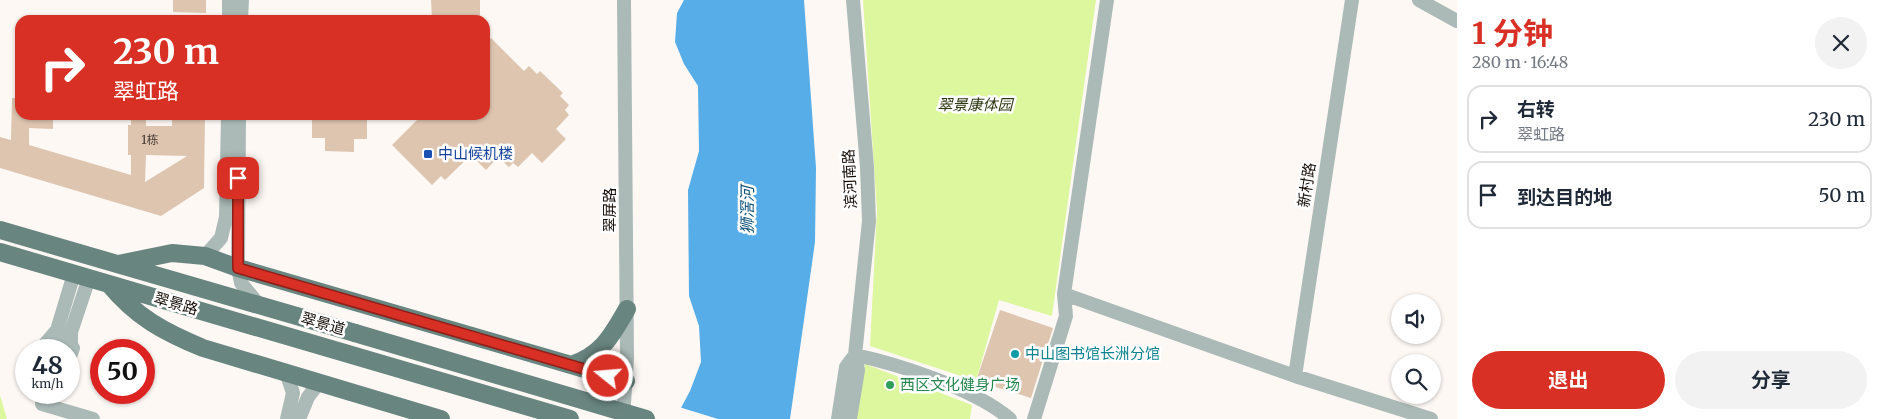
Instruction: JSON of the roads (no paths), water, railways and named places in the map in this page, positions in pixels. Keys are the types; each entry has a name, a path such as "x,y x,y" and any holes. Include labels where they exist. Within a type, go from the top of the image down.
{"main road":[{"name":"翠景道","path":"0,230 646,419"},
{"name":"翠景路","path":"0,252 570,419"},
{"path":"118,264 172,253 205,256 238,268 626,381"},
{"path":"109,284 135,312 168,334 203,348 287,375 441,419"},
{"path":"571,365 590,357 606,344 627,309"}],"street":[{"path":"229,0 229,15"},
{"path":"241,15 242,0"},
{"name":"翠屏路","path":"623,419 626,381 627,309 624,0"},
{"name":"滨河南路","path":"850,419 858,370 855,355 869,221 867,167 853,0"},
{"path":"1034,419 1066,316 1064,294 1107,0"},
{"name":"新村路","path":"1295,376 1352,0"},
{"path":"1419,0 1457,21"},
{"path":"205,256 220,238 226,216 228,120"},
{"path":"239,120 238,268 241,283 260,305"},
{"path":"51,337 57,330 82,276"},
{"path":"71,339 82,276"},
{"path":"1064,294 1295,376 1431,419"},
{"path":"51,337 60,335 66,339"},
{"path":"855,355 875,359 956,388 998,408 1010,419"},
{"name":"滨河南路","path":"838,419 846,367 855,355"},
{"path":"287,375 293,393 287,419"},
{"path":"299,419 308,397 318,384"},
{"path":"42,404 93,419"}],"water":[{"name":"狮滘河","path":"684,0 804,0 816,168 815,242 790,419 675,419 690,391 701,362 699,326 689,296 688,190 699,151 698,86 684,64 675,42 677,13"}],"place":[{"name":"中山候机楼","path":"428,154"},
{"name":"中山图书馆长洲分馆","path":"1015,354"},
{"name":"西区文化健身广场","path":"890,385"}],"park label":[{"name":"翠景康体园","path":"975,105"}]}
